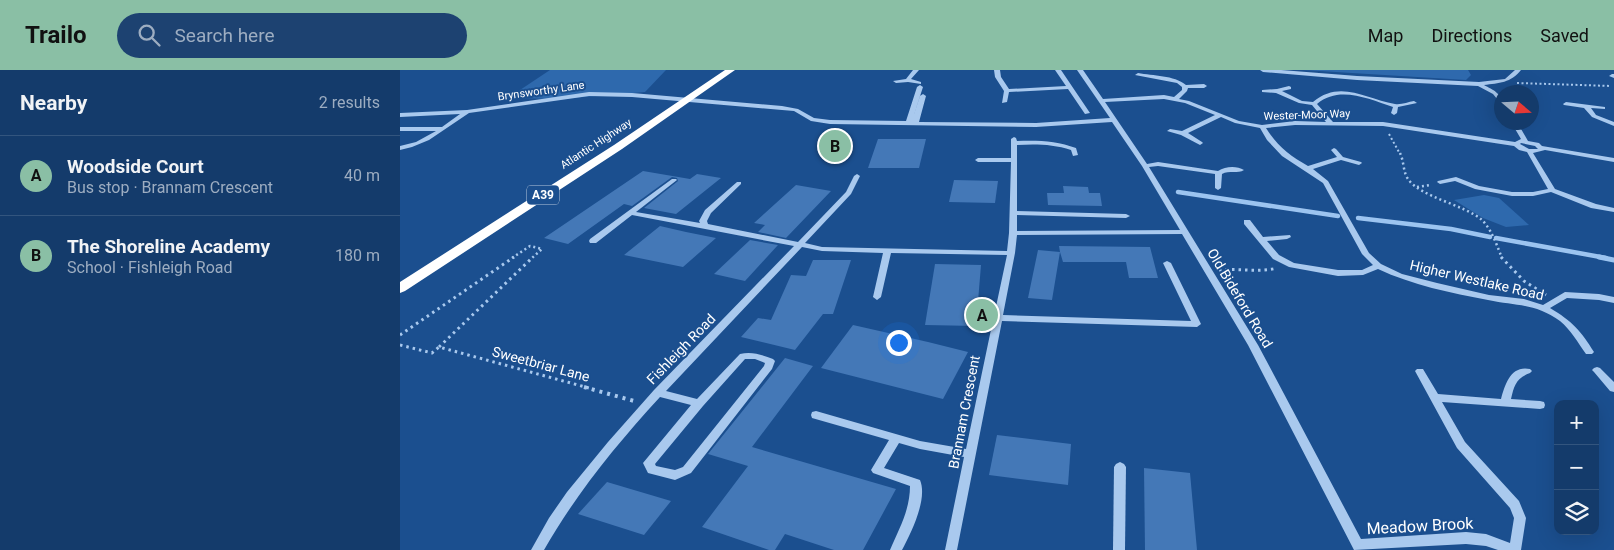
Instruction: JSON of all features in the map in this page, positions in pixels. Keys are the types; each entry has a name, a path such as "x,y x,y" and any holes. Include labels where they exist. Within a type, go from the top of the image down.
{"highway":[{"name":"Atlantic Highway","path":"400,288 618,147 731,70"}],"street":[{"path":"908,80 916,70"},
{"path":"997,70 998,77 1007,91 1004,102"},
{"path":"1058,70 1087,113"},
{"name":"Old Bideford Road","path":"1080,70 1145,166 1253,345 1358,547"},
{"path":"1262,70 1325,76 1478,84 1498,82 1512,78 1518,70"},
{"path":"1138,75 1158,74 1179,82 1185,87 1204,86"},
{"path":"896,81 908,80 919,85 912,124"},
{"path":"1478,84 1494,92"},
{"path":"1007,91 1069,87"},
{"path":"1175,99 1185,90 1185,87"},
{"path":"1264,91 1278,91 1289,88"},
{"path":"1278,91 1301,102 1314,104 1330,122"},
{"path":"1314,104 1320,97 1326,95 1348,93 1396,106 1414,103"},
{"name":"Brynsworthy Lane","path":"400,115 467,112 589,94 625,94 796,110 814,120 830,122 1036,125 1114,120"},
{"path":"912,124 923,96"},
{"name":"Wester-Moor Way","path":"1102,101 1164,97 1175,99 1247,125 1262,127 1295,123 1330,122 1384,124 1516,144"},
{"path":"1566,104 1603,108"},
{"path":"1394,113 1396,106"},
{"path":"1586,106 1594,116 1614,124"},
{"path":"400,148 420,143 467,112"},
{"path":"1183,133 1220,116"},
{"name":"Higher Westlake Road","path":"1262,127 1282,154 1326,182 1366,254 1378,266 1399,276 1489,298 1524,302 1544,308 1564,320 1578,335 1589,352"},
{"path":"400,129 443,129"},
{"path":"1519,130 1525,141"},
{"path":"1170,131 1183,133 1200,143"},
{"name":"Brannam Crescent","path":"951,550 996,318 1011,253 1014,213 1014,141 1050,143 1074,149 1075,155"},
{"path":"1516,144 1520,141 1525,141 1537,144 1542,148 1614,160"},
{"path":"1516,144 1529,151 1540,151 1542,148"},
{"path":"1334,150 1341,158"},
{"path":"1529,151 1552,190"},
{"path":"1306,169 1341,158 1359,163"},
{"path":"978,160 1014,160"},
{"path":"1145,166 1158,164 1219,173 1226,169 1241,170"},
{"path":"1218,188 1219,173"},
{"path":"1440,182 1457,175 1477,188 1506,194 1522,195 1552,190 1594,206 1614,210"},
{"name":"Fishleigh Road","path":"537,550 550,524 573,492 647,404 849,193 857,176"},
{"path":"593,240 674,180"},
{"path":"705,226 703,221 708,212 739,183"},
{"path":"631,213 822,249 1011,253"},
{"path":"1014,213 1126,216"},
{"path":"1247,222 1276,257 1286,262 1311,270 1338,273 1363,272 1378,266"},
{"path":"1013,233 1184,232"},
{"path":"1261,239 1287,236"},
{"path":"877,297 887,251"},
{"path":"996,318 1197,324 1166,263"},
{"path":"1544,308 1565,295 1614,300"},
{"path":"743,356 755,356 770,361 769,367 687,470 676,475 652,470 649,463 699,403 743,356"},
{"path":"1597,370 1614,388"},
{"path":"1505,402 1511,381 1517,373 1527,371"},
{"name":"Meadow Brook","path":"1358,547 1466,538 1486,540 1514,550 1520,518 1515,505 1461,445 1420,372"},
{"path":"658,393 699,403"},
{"path":"1435,398 1540,405"},
{"path":"816,416 920,446 970,454"},
{"path":"896,438 877,470 916,483 917,496 912,518 896,550"},
{"path":"1119,550 1120,467"}],"path":[{"path":"1498,82 1614,86"},
{"path":"1387,130 1404,161 1407,178 1417,187 1482,220 1490,231 1502,259 1524,281 1536,290 1556,300"},
{"path":"1417,187 1438,184 1440,182"},
{"path":"400,335 530,246 542,249 432,353 400,345"},
{"path":"1209,274 1220,270 1238,268 1266,271 1286,262"},
{"name":"Sweetbriar Lane","path":"439,347 647,404"}],"shaded area":[{"path":"550,70 666,70 645,92 559,99 508,98"},
{"path":"1303,70 1468,70 1471,75 1466,80"},
{"path":"1484,195 1499,198 1529,225 1506,227 1483,218 1454,200"}],"building":[{"path":"878,139 926,139 919,168 868,168"},
{"path":"643,171 690,179 697,174 721,178 676,214 644,208 678,181 677,178 672,177 632,206 624,204 568,244 544,238"},
{"path":"954,180 998,181 995,203 949,202"},
{"path":"796,185 831,191 786,238 758,232 765,225 754,223"},
{"path":"1063,186 1088,187 1089,193 1100,193 1102,206 1048,205 1047,193 1064,193"},
{"path":"660,226 716,238 683,267 624,255"},
{"path":"750,240 778,245 745,281 714,274"},
{"path":"1059,246 1150,247 1158,278 1129,278 1126,262 1063,262"},
{"path":"1038,250 1060,252 1052,300 1028,298"},
{"path":"813,260 851,260 833,314 823,314 795,350 741,337 758,318 771,320 791,275 806,276"},
{"path":"935,264 981,265 976,326 925,325"},
{"path":"853,325 968,352 943,399 821,368"},
{"path":"785,358 813,366 752,447 896,489 863,550 834,550 785,534 775,550 769,550 702,527 748,466 708,454"},
{"path":"997,435 1071,444 1068,485 989,475"},
{"path":"1144,468 1190,473 1197,550 1145,550"},
{"path":"607,482 671,501 644,535 578,514"}],"waterway":[{"path":"1178,192 1338,216"},
{"path":"1358,218 1451,229 1490,237"},
{"path":"1496,238 1606,258"},
{"path":"1599,257 1614,260"}],"place":[{"name":"The Shoreline Academy","path":"835,146"},
{"name":"Woodside Court","path":"982,315"}]}
